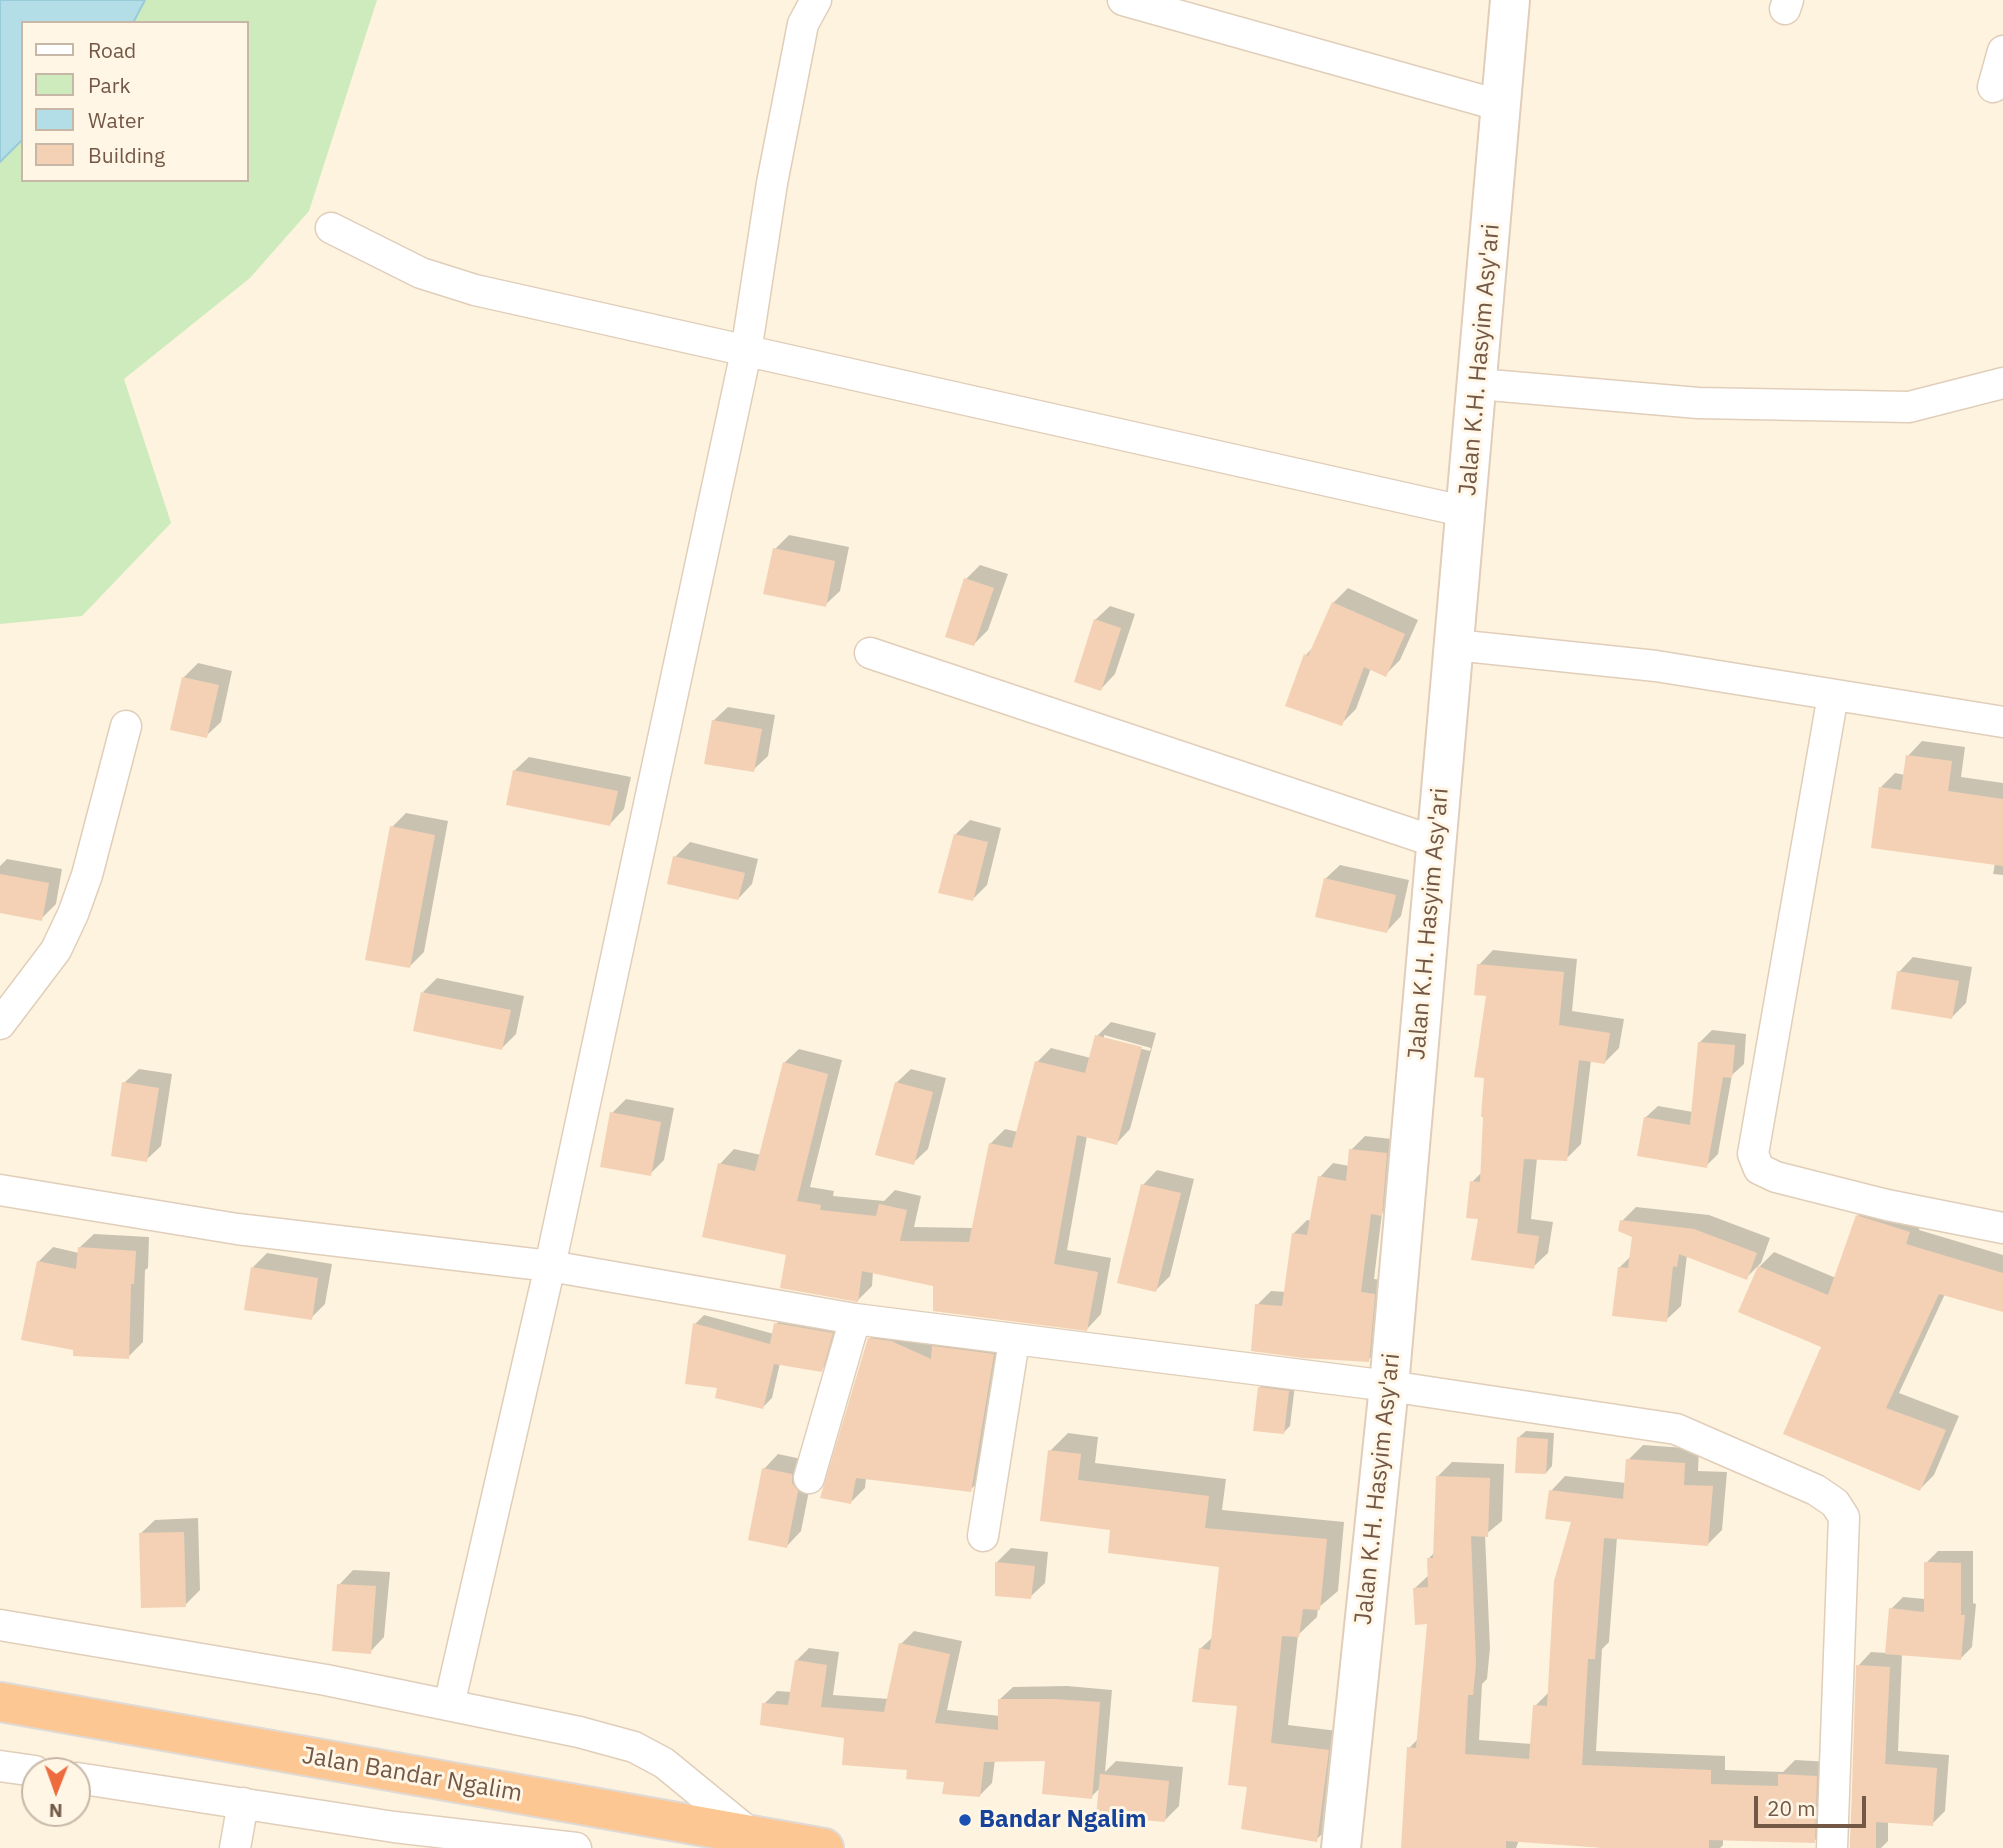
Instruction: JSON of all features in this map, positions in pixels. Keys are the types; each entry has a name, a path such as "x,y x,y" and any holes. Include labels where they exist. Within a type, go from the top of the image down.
{"highway":[{"name":"Jalan Bandar Ngalim","path":"0,1702 824,1848"}],"street":[{"path":"449,1705 550,1266 746,352 772,183 803,24 816,0"},
{"path":"1123,0 1502,106"},
{"name":"Jalan K.H. Hasyim Asy'ari","path":"1341,1848 1389,1386 1510,0"},
{"path":"1993,87 2003,51"},
{"path":"331,228 421,273 475,290 1467,512"},
{"path":"1478,384 1698,403 1909,407 2003,383"},
{"path":"1455,645 1656,666 2003,722"},
{"path":"870,653 1436,842"},
{"path":"1833,695 1753,1154 1759,1169 1776,1177 1887,1205 2003,1228"},
{"path":"0,1024 56,950 73,914 87,875 126,726"},
{"path":"0,1190 237,1228 550,1266 855,1319 1389,1386 1676,1429 1816,1490 1835,1503 1844,1517 1832,1848"},
{"path":"809,1478 855,1319"},
{"path":"983,1536 1014,1340"},
{"path":"0,1626 326,1680 579,1732 634,1748 664,1763 752,1835"},
{"path":"0,1766 21,1769"},
{"path":"91,1780 243,1803 429,1840 576,1848"},
{"path":"235,1848 243,1803"},
{"path":"703,1848 752,1835"}],"green space":[{"path":"145,0 377,0 309,211 250,278 124,379 171,523 82,616 0,624 0,162 21,141 21,182 248,182 248,21 134,21"}],"water":[{"path":"0,0 145,0 134,21 21,21 21,141 0,162"}],"building":[{"path":"773,548 835,561 826,607 763,594"},
{"path":"964,578 994,588 974,646 945,637"},
{"path":"1332,602 1405,634 1386,677 1364,667 1342,726 1285,706 1304,654 1308,656"},
{"path":"1094,619 1121,628 1101,691 1074,682"},
{"path":"182,677 219,685 207,738 170,730"},
{"path":"712,720 762,729 754,772 704,764"},
{"path":"1906,755 1952,761 1948,791 2003,799 2003,866 1871,848 1879,787 1901,790"},
{"path":"513,770 618,791 610,826 506,805"},
{"path":"390,826 435,835 410,968 365,960"},
{"path":"954,834 988,842 973,901 938,893"},
{"path":"673,856 745,873 738,900 667,884"},
{"path":"0,874 49,883 42,921 0,913"},
{"path":"1324,878 1396,895 1387,933 1315,917"},
{"path":"1477,964 1564,972 1559,1025 1610,1033 1605,1064 1579,1060 1567,1161 1524,1159 1517,1233 1539,1236 1534,1269 1471,1260 1478,1219 1466,1218 1470,1181 1480,1182 1484,1078 1474,1077 1486,996 1474,995"},
{"path":"1897,971 1959,981 1952,1019 1891,1009"},
{"path":"421,992 511,1010 502,1050 413,1031"},
{"path":"1095,1035 1142,1047 1117,1145 1077,1135 1054,1264 1098,1272 1087,1331 933,1311 933,1286 862,1271 858,1302 780,1288 786,1255 702,1237 718,1163 755,1171 783,1062 828,1074 797,1201 821,1205 820,1210 876,1216 879,1204 907,1210 900,1241 969,1242 989,1143 1012,1148 1035,1061 1085,1073"},
{"path":"1698,1042 1735,1045 1732,1078 1723,1077 1707,1168 1637,1156 1644,1117 1690,1125"},
{"path":"122,1082 159,1088 147,1162 111,1156"},
{"path":"895,1082 933,1092 914,1165 875,1155"},
{"path":"610,1112 661,1122 651,1176 600,1167"},
{"path":"1349,1149 1387,1153 1382,1216 1371,1214 1361,1292 1375,1294 1369,1362 1303,1358 1251,1351 1255,1304 1282,1306 1292,1233 1307,1235 1318,1176 1346,1181"},
{"path":"1141,1184 1181,1193 1156,1292 1117,1283"},
{"path":"1856,1215 1910,1232 1906,1244 2003,1273 2003,1312 1939,1294 1886,1408 1946,1430 1920,1491 1783,1434 1821,1347 1738,1312 1758,1266 1828,1295"},
{"path":"1620,1220 1694,1229 1757,1253 1747,1280 1679,1254 1677,1267 1673,1266 1667,1322 1612,1316 1618,1267 1628,1268 1632,1237 1618,1231"},
{"path":"78,1247 136,1251 134,1284 131,1284 129,1359 73,1356 73,1350 21,1340 37,1261 76,1269"},
{"path":"251,1267 318,1278 312,1320 244,1310"},
{"path":"693,1323 770,1344 774,1323 833,1333 822,1372 774,1364 763,1409 715,1398 717,1388 685,1384"},
{"path":"868,1338 891,1341 931,1359 932,1346 994,1354 971,1492 856,1478 851,1504 820,1498"},
{"path":"1258,1387 1289,1391 1284,1434 1253,1431"},
{"path":"1517,1437 1548,1439 1546,1474 1515,1473"},
{"path":"1048,1450 1081,1454 1078,1480 1209,1496 1205,1528 1327,1539 1320,1610 1303,1609 1299,1637 1282,1636 1271,1743 1329,1750 1317,1842 1241,1829 1247,1787 1228,1785 1237,1706 1192,1702 1199,1648 1210,1650 1219,1567 1108,1553 1110,1530 1040,1521"},
{"path":"1626,1459 1685,1463 1684,1485 1713,1486 1708,1546 1604,1538 1595,1659 1588,1659 1582,1765 1711,1770 1711,1784 1778,1786 1778,1774 1817,1776 1815,1843 1709,1840 1709,1848 1604,1848 1506,1841 1506,1848 1401,1848 1407,1747 1416,1748 1427,1624 1415,1625 1413,1588 1428,1587 1427,1558 1433,1558 1436,1476 1490,1478 1488,1537 1471,1536 1476,1664 1473,1695 1468,1695 1465,1754 1529,1759 1533,1705 1547,1706 1554,1581 1571,1522 1545,1519 1549,1490 1623,1499"},
{"path":"762,1468 792,1474 792,1483 798,1491 787,1548 748,1540"},
{"path":"184,1532 186,1607 141,1608 139,1533"},
{"path":"995,1562 1035,1566 1031,1599 995,1596"},
{"path":"1924,1562 1961,1563 1961,1615 1965,1615 1961,1660 1885,1654 1889,1608 1924,1612"},
{"path":"337,1584 376,1586 371,1654 332,1651"},
{"path":"899,1643 950,1654 935,1723 998,1730 998,1699 1100,1702 1092,1799 1042,1794 1045,1761 984,1762 980,1797 942,1794 944,1782 906,1779 907,1770 842,1765 844,1738 760,1725 762,1703 788,1705 795,1660 827,1665 821,1707 884,1712"},
{"path":"1856,1665 1890,1667 1885,1764 1937,1768 1933,1826 1876,1822 1876,1848 1850,1848"},
{"path":"1100,1774 1169,1781 1165,1822 1096,1816"}],"place":[{"name":"Bandar Ngalim","path":"965,1820"}]}
